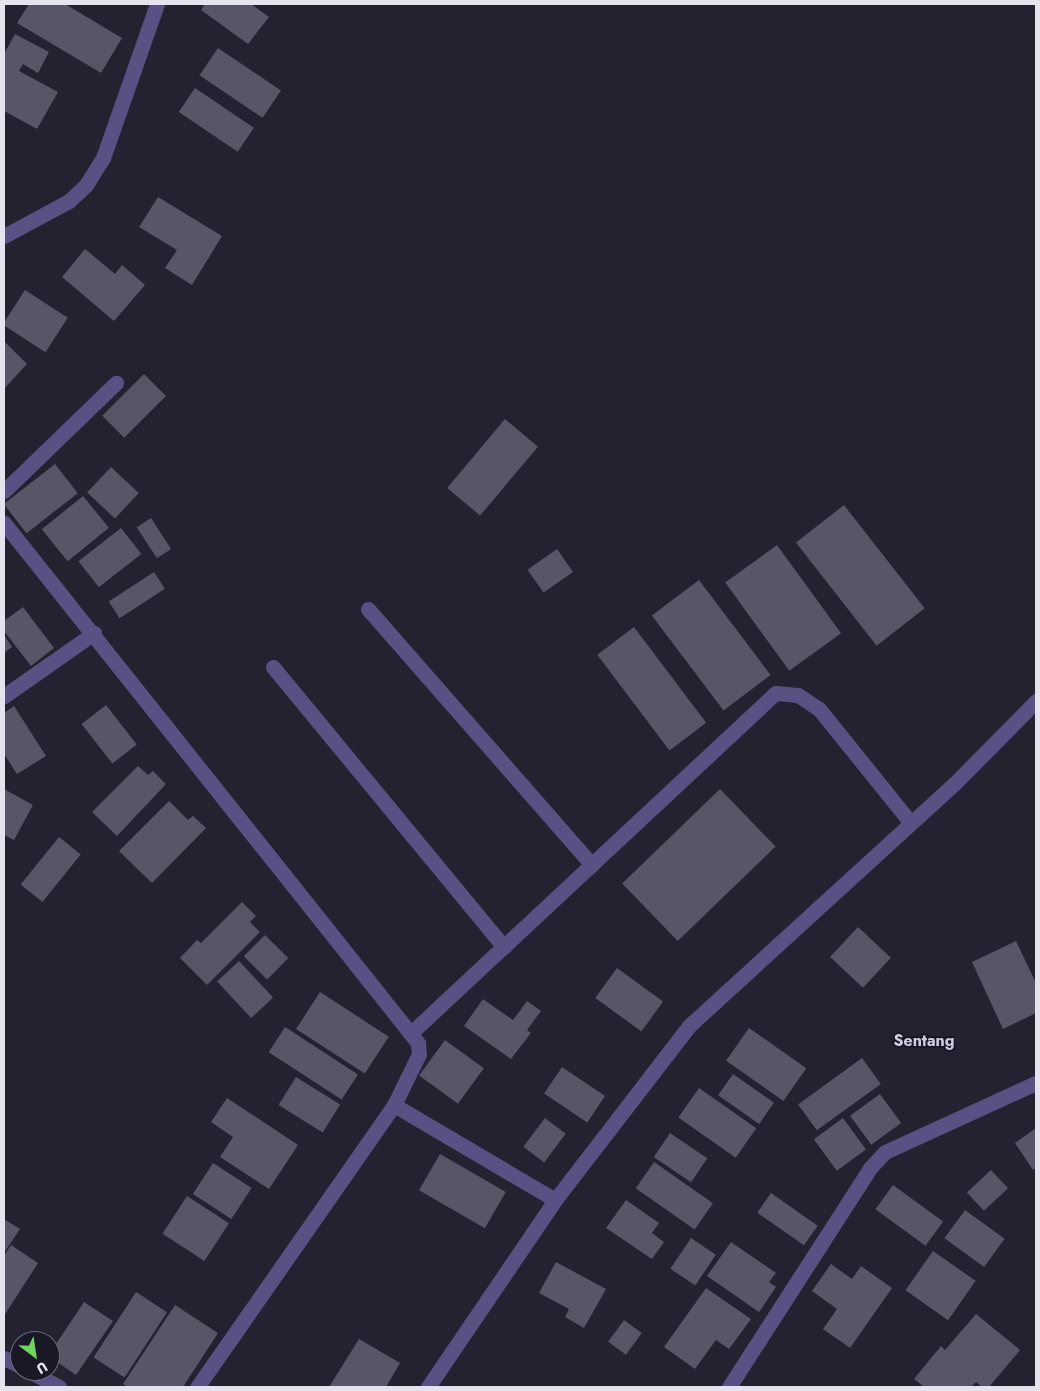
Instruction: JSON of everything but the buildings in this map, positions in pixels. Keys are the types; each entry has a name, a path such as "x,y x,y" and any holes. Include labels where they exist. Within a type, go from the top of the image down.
{"street":[{"path":"4,236 69,201 86,185 102,158 152,5"},
{"path":"4,491 116,383"},
{"path":"4,523 412,1032 419,1054 394,1105 197,1387"},
{"path":"368,609 592,865"},
{"path":"4,696 94,633"},
{"path":"273,667 504,947"},
{"path":"412,1032 776,693 798,695 819,709 911,823"},
{"path":"428,1387 555,1200 690,1025 911,823 1036,701"},
{"path":"729,1387 870,1168 885,1152 1036,1083"},
{"path":"394,1105 555,1200"},
{"path":"48,1381 59,1387"}],"district":[{"name":"Sentang","path":"924,1041"}]}
